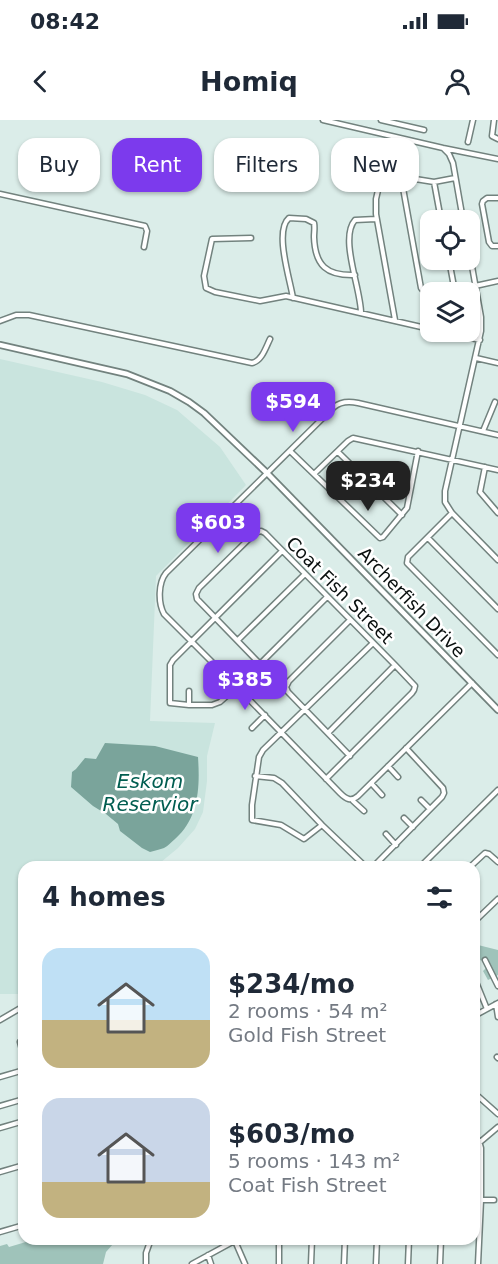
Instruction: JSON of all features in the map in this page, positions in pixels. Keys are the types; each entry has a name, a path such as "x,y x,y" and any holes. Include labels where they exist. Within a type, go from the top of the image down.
{"street":[{"path":"323,120 498,159"},
{"path":"381,120 424,130"},
{"path":"468,142 473,120"},
{"path":"494,120 492,136 498,139"},
{"path":"443,148 451,157 454,167 461,210"},
{"path":"419,180 434,182 455,178"},
{"path":"434,182 439,210"},
{"path":"377,192 376,219 394,321"},
{"path":"404,192 420,282"},
{"path":"0,194 145,226 147,231 144,247"},
{"path":"498,198 484,199 482,204 489,242 492,246 498,246"},
{"path":"293,298 282,240 283,226 285,220 289,218 306,219 314,223 316,248 321,265 325,269 334,273 355,274"},
{"path":"361,313 360,296 348,241 355,220 376,219"},
{"path":"251,238 212,240 204,276 206,288 260,301 281,297 293,298 420,327"},
{"path":"480,285 498,281"},
{"path":"480,314 480,340"},
{"path":"0,321 16,315 29,315 252,363 259,360 270,339"},
{"path":"480,342 444,497 452,513 498,560"},
{"name":"Archerfish Drive","path":"0,345 127,374 170,391 189,402 204,413 267,474 498,710"},
{"path":"476,358 498,363"},
{"path":"364,810 343,796 162,612 160,603 162,579 336,406 346,402 358,403 498,435"},
{"path":"483,431 495,402"},
{"path":"314,474 354,438 498,470"},
{"path":"290,451 379,537 383,537 408,507 418,452"},
{"path":"338,452 402,515"},
{"path":"485,467 480,492 498,513"},
{"path":"452,513 407,558 408,564 498,655"},
{"name":"Coat Fish Street","path":"260,664 215,618 196,594 199,588 257,532 261,531 414,685 414,690 326,779"},
{"path":"428,538 498,609"},
{"path":"282,551 172,662 169,688 171,704 216,704 237,687 327,597"},
{"path":"238,640 305,574"},
{"path":"350,620 286,684 288,692 350,756"},
{"path":"322,825 304,839 281,825 252,820 255,776 260,753 373,643"},
{"path":"328,733 395,665"},
{"path":"352,800 472,683"},
{"path":"189,691 189,705"},
{"path":"252,728 265,716"},
{"path":"379,861 444,794 444,790 406,748"},
{"path":"388,766 398,777"},
{"path":"255,776 279,780 360,861"},
{"path":"371,783 382,795"},
{"path":"426,861 498,790"},
{"path":"421,800 430,809"},
{"path":"404,818 413,827"},
{"path":"386,834 396,845"},
{"path":"476,861 485,853 498,862"},
{"path":"480,916 498,899"},
{"path":"485,960 498,986"},
{"path":"480,992 487,1009"},
{"path":"480,1013 497,1004 498,1017"},
{"path":"0,1020 18,1010"},
{"path":"0,1075 18,1071"},
{"path":"480,1098 498,1114"},
{"path":"0,1107 18,1101"},
{"path":"0,1128 18,1123"},
{"path":"480,1142 498,1127"},
{"path":"480,1148 482,1200 480,1232"},
{"path":"0,1172 18,1167"},
{"path":"482,1200 494,1200"},
{"path":"0,1232 18,1227"},
{"path":"146,1264 149,1245"},
{"path":"192,1264 227,1245"},
{"path":"238,1245 245,1264"},
{"path":"279,1245 279,1264"},
{"path":"311,1264 312,1245"},
{"path":"344,1264 345,1245"},
{"path":"376,1264 377,1245"},
{"path":"408,1264 409,1245"},
{"path":"440,1264 441,1245"},
{"path":"478,1264 479,1245"},
{"path":"208,1255 211,1264"}],"shaded area":[{"path":"0,359 102,382 145,395 177,410 220,447 246,485 156,576 150,721 215,723 207,756 203,812 195,829 162,861 18,861 18,994 0,994"},
{"path":"480,946 498,950 498,975 488,980 483,971 488,966 485,959 480,960"},
{"path":"7,1244 9,1247 18,1244 112,1245 106,1252 103,1264 0,1264 0,1246"}],"water":[{"name":"Eskom Reservior","path":"105,743 155,746 198,757 198,791 193,812 183,831 164,848 150,852 142,848 120,831 118,824 71,787 72,772 85,758 96,759"}]}
